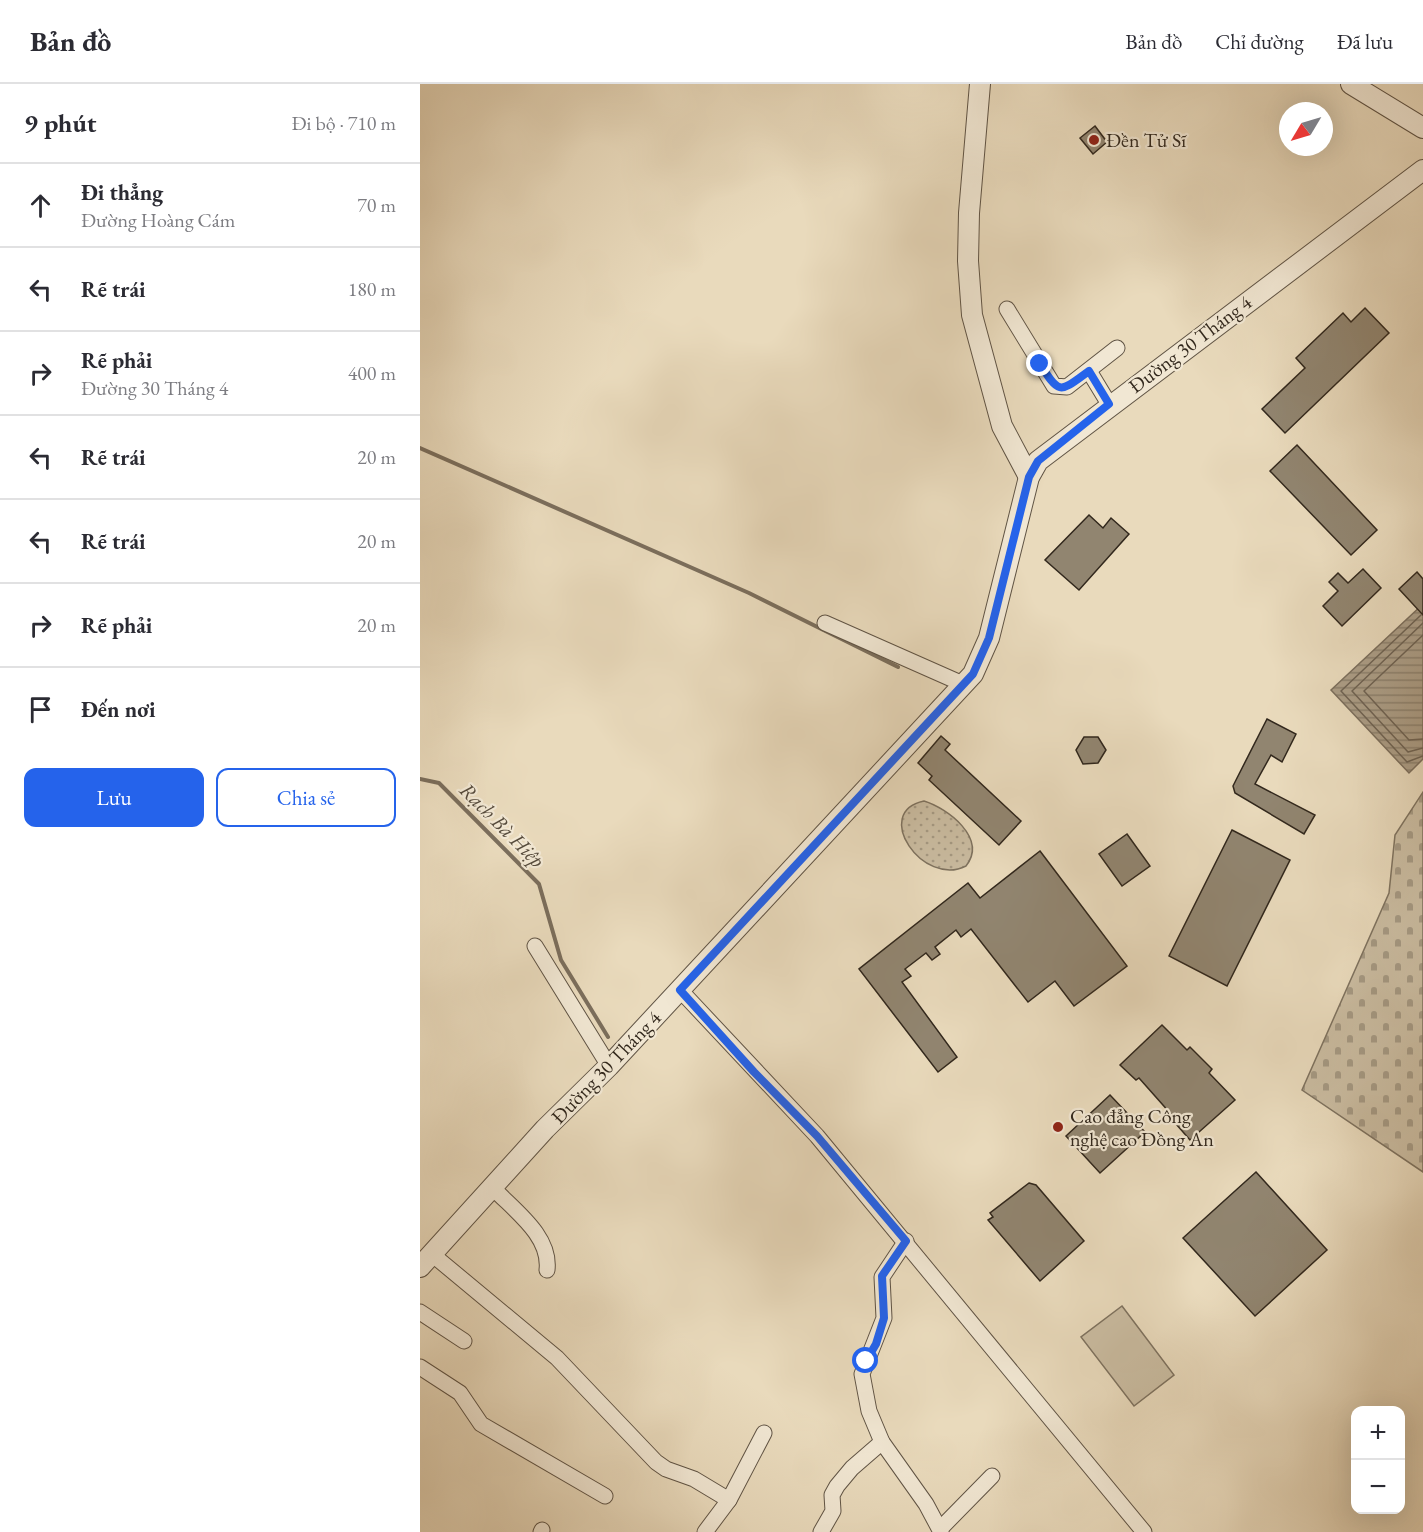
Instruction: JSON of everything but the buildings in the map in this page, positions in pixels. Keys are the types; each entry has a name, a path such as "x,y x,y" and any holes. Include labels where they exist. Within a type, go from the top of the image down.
{"street":[{"path":"980,84 969,213 968,261 972,315 1002,426 1029,477"},
{"path":"1351,84 1423,128"},
{"name":"Đường 30 Tháng 4","path":"426,1261 545,1129 609,1066 973,674 989,638 1029,477 1045,454 1423,170"},
{"path":"1007,309 1054,386 1067,387 1117,348"},
{"path":"1089,371 1109,404"},
{"path":"825,622 963,684"},
{"path":"535,946 609,1066"},
{"path":"680,990 754,1072 817,1136 1144,1532"},
{"path":"493,1188 543,1243 548,1261 547,1270"},
{"path":"906,1241 882,1276 884,1318 862,1374 869,1411 882,1442 941,1530 992,1476"},
{"path":"426,1261 557,1358 656,1462 666,1469 694,1479 729,1500"},
{"path":"420,1312 464,1341"},
{"path":"420,1368 460,1393 481,1424 605,1496"},
{"path":"705,1532 729,1500 764,1433"},
{"path":"821,1532 833,1511 832,1495 837,1486 852,1468 882,1442"}],"green space":[{"path":"1423,792 1423,1172 1302,1090 1389,893 1395,835"},
{"path":"924,801 953,817 968,835 972,845 966,866 950,870 934,867 920,858 909,846 903,832 902,819 909,808"},
{"path":"1122,1306 1174,1375 1134,1406 1081,1337"}],"water":[{"path":"1423,604 1423,759 1409,773 1331,690"}],"waterway":[{"path":"420,448 749,593 898,667"},
{"name":"Rạch Bà Hiệp","path":"420,779 439,783 539,884 561,960 608,1037"}],"place":[{"name":"Đền Tử Sĩ","path":"1094,140"},
{"name":"Cao đẳng Công nghệ cao Đồng An","path":"1058,1127"}],"route":[{"path":"866,1361 876,1344 884,1318 882,1276 906,1241 817,1136 784,1104 680,990 973,674 989,638 1029,477 1038,461 1109,404 1089,371 1067,387 1061,388 1054,386 1040,364"}]}
